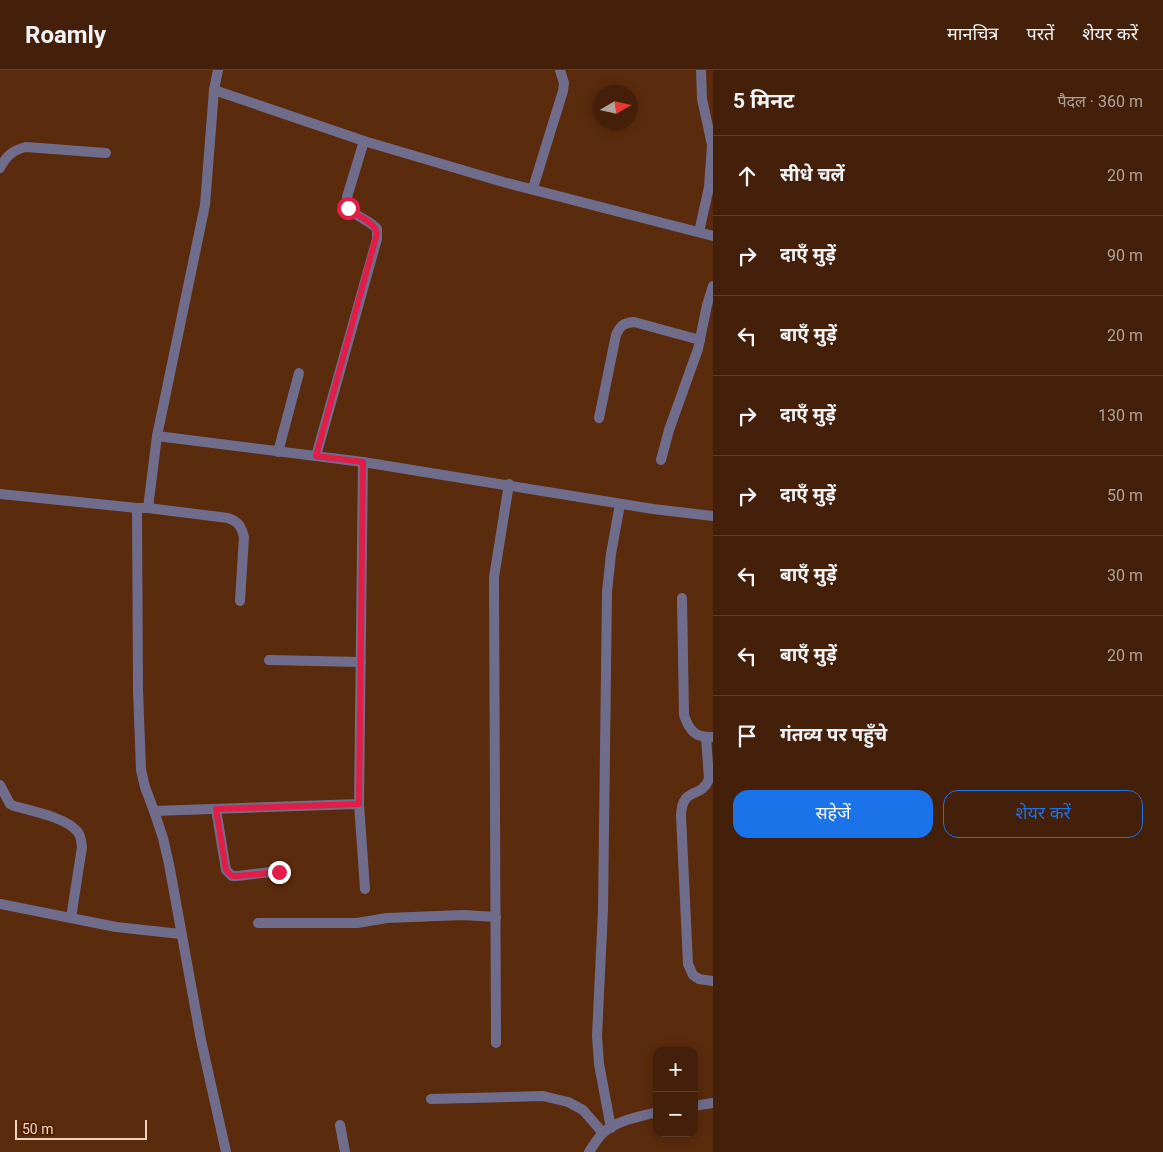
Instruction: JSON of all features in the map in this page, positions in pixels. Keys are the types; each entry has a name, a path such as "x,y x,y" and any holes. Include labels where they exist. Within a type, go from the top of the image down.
{"street":[{"path":"148,508 157,436 205,205 214,90 218,70"},
{"path":"533,188 563,91 564,83 560,70"},
{"path":"699,232 709,187 712,152 709,126 702,99 701,70"},
{"path":"214,90 364,141 503,182 533,188 713,236"},
{"path":"316,456 376,239 377,229 352,211 347,203 347,197 364,141"},
{"path":"0,168 10,154 26,147 106,153"},
{"path":"661,460 669,430 688,380 700,340 713,286"},
{"path":"599,418 616,335 620,326 634,322 700,340"},
{"path":"278,452 299,373"},
{"path":"157,436 363,462 508,484 620,504 713,516"},
{"path":"363,462 359,804 365,890"},
{"path":"496,1043 494,577 508,484"},
{"path":"0,494 148,508 228,518 237,521 244,537 240,601"},
{"path":"607,1130 597,1036 603,910 606,592 620,504"},
{"path":"137,508 138,690 141,770 163,838 216,1111 226,1152"},
{"path":"682,598 684,715 687,726 692,732 699,736 710,737 706,785 702,790 684,798 681,805 688,964 693,975 713,981"},
{"path":"269,660 361,662"},
{"path":"0,785 10,804 60,821 77,831 81,837 82,846 72,918"},
{"path":"154,811 359,804"},
{"path":"216,809 228,874 237,876 279,872"},
{"path":"0,904 116,927 181,934"},
{"path":"258,923 350,923 387,918 463,915 496,917"},
{"path":"431,1099 543,1096 568,1102 583,1110 607,1130"},
{"path":"698,1105 713,1103"},
{"path":"589,1152 607,1130 628,1119 653,1113"},
{"path":"340,1125 345,1152"}],"route":[{"path":"279,872 237,876 228,874 216,809 359,804 363,462 316,456 377,234 377,229 373,225 348,208"}]}
